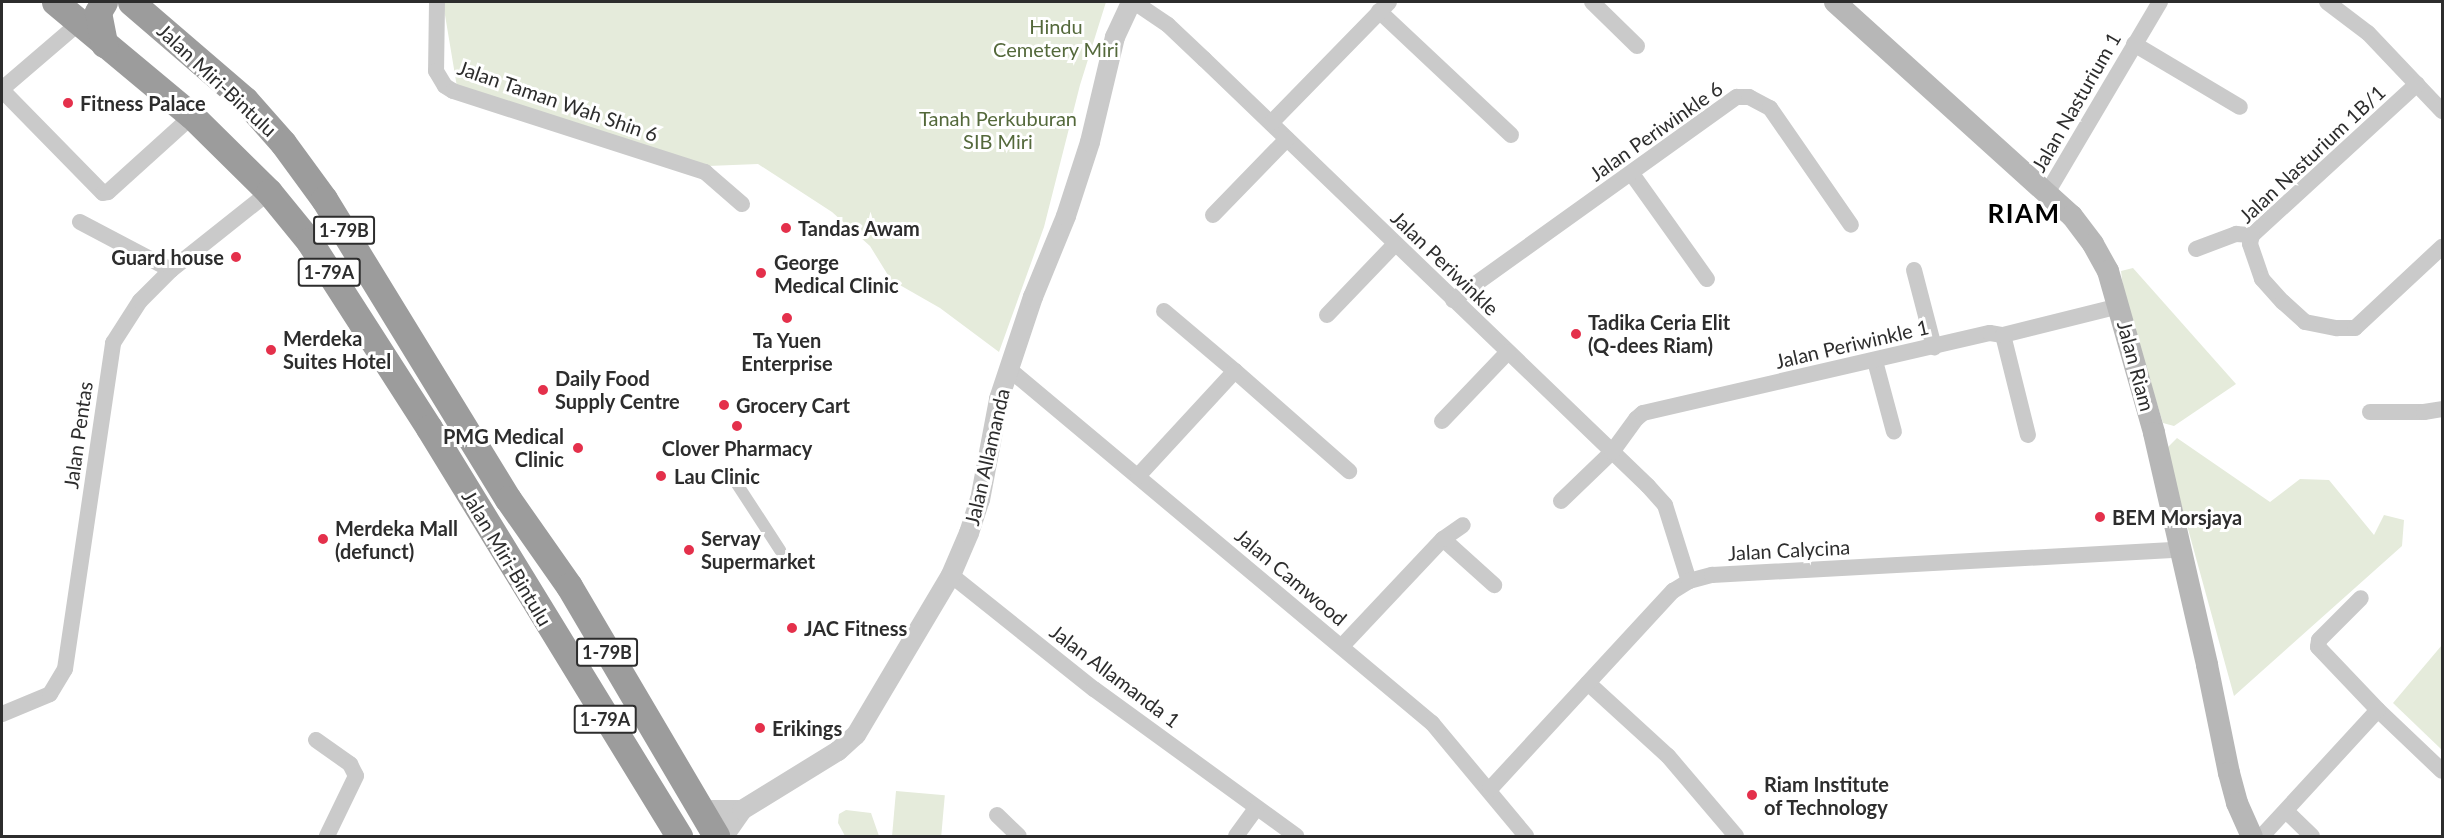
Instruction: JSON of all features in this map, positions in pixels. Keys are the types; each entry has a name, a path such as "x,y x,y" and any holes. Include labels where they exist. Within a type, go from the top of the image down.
{"highway":[{"path":"104,2 98,12 105,44"},
{"name":"Jalan Miri-Bintulu","path":"131,2 245,100 283,143 350,239 508,499 569,586 698,810 716,837"},
{"name":"Jalan Miri-Bintulu","path":"67,8 105,44 192,116 269,192 309,241 429,428 679,837"},
{"path":"508,499 544,578 543,592 533,601"}],"main road":[{"name":"Jalan Riam","path":"1835,2 2072,216 2093,243 2108,271 2149,414 2229,773 2237,802 2252,837"}],"street":[{"name":"Jalan Taman Wah Shin 6","path":"437,2 436,71 445,86 453,91 705,172 742,204"},
{"name":"Jalan Periwinkle","path":"1133,2 1168,25 1665,505 1689,581"},
{"name":"Jalan Allamanda","path":"724,837 742,810 838,751 856,735 951,575 975,516 999,399 1033,297 1066,216 1090,142 1115,37 1133,2"},
{"path":"1592,2 1637,46"},
{"name":"Jalan Nasturium 1","path":"2047,193 2160,2"},
{"path":"2327,2 2368,33 2442,111"},
{"path":"1271,123 1384,7 1511,135"},
{"path":"67,8 2,89 103,193 108,192 192,116"},
{"path":"2134,44 2240,107"},
{"name":"Jalan Nasturium 1B/1","path":"2417,84 2252,235 2250,244 2262,279 2283,302 2305,322 2337,328 2355,328 2442,247"},
{"name":"Jalan Periwinkle 6","path":"1453,300 1737,97 1749,97 1770,108 1851,225"},
{"path":"1212,215 1287,139"},
{"path":"1632,174 1707,279"},
{"name":"Jalan Pentas","path":"2,714 50,694 65,669 113,343 140,301 171,270 269,192"},
{"path":"80,222 171,270"},
{"path":"2196,249 2236,234 2252,235"},
{"path":"1327,315 1395,244"},
{"path":"1914,270 1934,347"},
{"name":"Jalan Periwinkle 1","path":"1561,501 1612,452 1643,413 1875,362 1990,333 2003,335 2119,306"},
{"path":"1164,311 1349,471"},
{"path":"2003,335 2028,435"},
{"path":"1442,421 1508,352"},
{"path":"1875,362 1893,432"},
{"name":"Jalan Camwood","path":"1009,369 1432,723 1490,789 1526,837"},
{"path":"1138,476 1235,371"},
{"path":"2370,411 2424,412 2442,409"},
{"path":"737,484 780,549"},
{"path":"1342,646 1443,539 1463,525"},
{"path":"1443,539 1494,585"},
{"name":"Jalan Calycina","path":"1490,789 1673,591 1689,581 1712,575 2181,550"},
{"name":"Jalan Allamanda 1","path":"951,575 1094,689 1296,837"},
{"path":"2361,598 2319,640 2318,647 2442,771"},
{"path":"1588,683 1668,756 1736,837"},
{"path":"2262,837 2379,710"},
{"path":"316,740 350,764 356,776 327,837"},
{"path":"1236,837 1256,808"},
{"path":"698,810 742,810"},
{"path":"2286,811 2312,837"},
{"path":"997,815 1019,837"}],"green space":[{"path":"445,2 1106,2 1080,85 1044,227 999,352 940,308 891,280 870,246 832,212 758,164 708,166 457,87 444,9"},
{"path":"2133,268 2236,384 2174,426 2163,423 2125,303 2121,271"},
{"path":"2177,438 2270,502 2300,479 2329,480 2374,535 2384,515 2404,520 2402,546 2234,696 2166,449"},
{"path":"2442,645 2442,750 2393,703"},
{"path":"896,791 945,795 941,836 892,836"},
{"path":"846,810 871,813 879,836 845,836 838,823 839,814"}],"place":[{"name":"Fitness Palace","path":"68,103"},
{"name":"Tandas Awam","path":"786,228"},
{"name":"Guard house","path":"236,257"},
{"name":"George Medical Clinic","path":"761,273"},
{"name":"Ta Yuen Enterprise","path":"787,318"},
{"name":"Tadika Ceria Elit (Q-dees Riam)","path":"1576,334"},
{"name":"Merdeka Suites Hotel","path":"271,350"},
{"name":"Daily Food Supply Centre","path":"543,390"},
{"name":"Grocery Cart","path":"724,405"},
{"name":"Clover Pharmacy","path":"737,426"},
{"name":"PMG Medical Clinic","path":"578,448"},
{"name":"Lau Clinic","path":"661,476"},
{"name":"BEM Morsjaya","path":"2100,517"},
{"name":"Merdeka Mall (defunct)","path":"323,539"},
{"name":"Servay Supermarket","path":"689,550"},
{"name":"JAC Fitness","path":"792,628"},
{"name":"Erikings","path":"760,728"},
{"name":"Riam Institute of Technology","path":"1752,795"}],"district":[{"name":"RIAM","path":"2024,214"}],"park label":[{"name":"Hindu Cemetery Miri","path":"1056,38"},
{"name":"Tanah Perkuburan SIB Miri","path":"998,130"}]}
